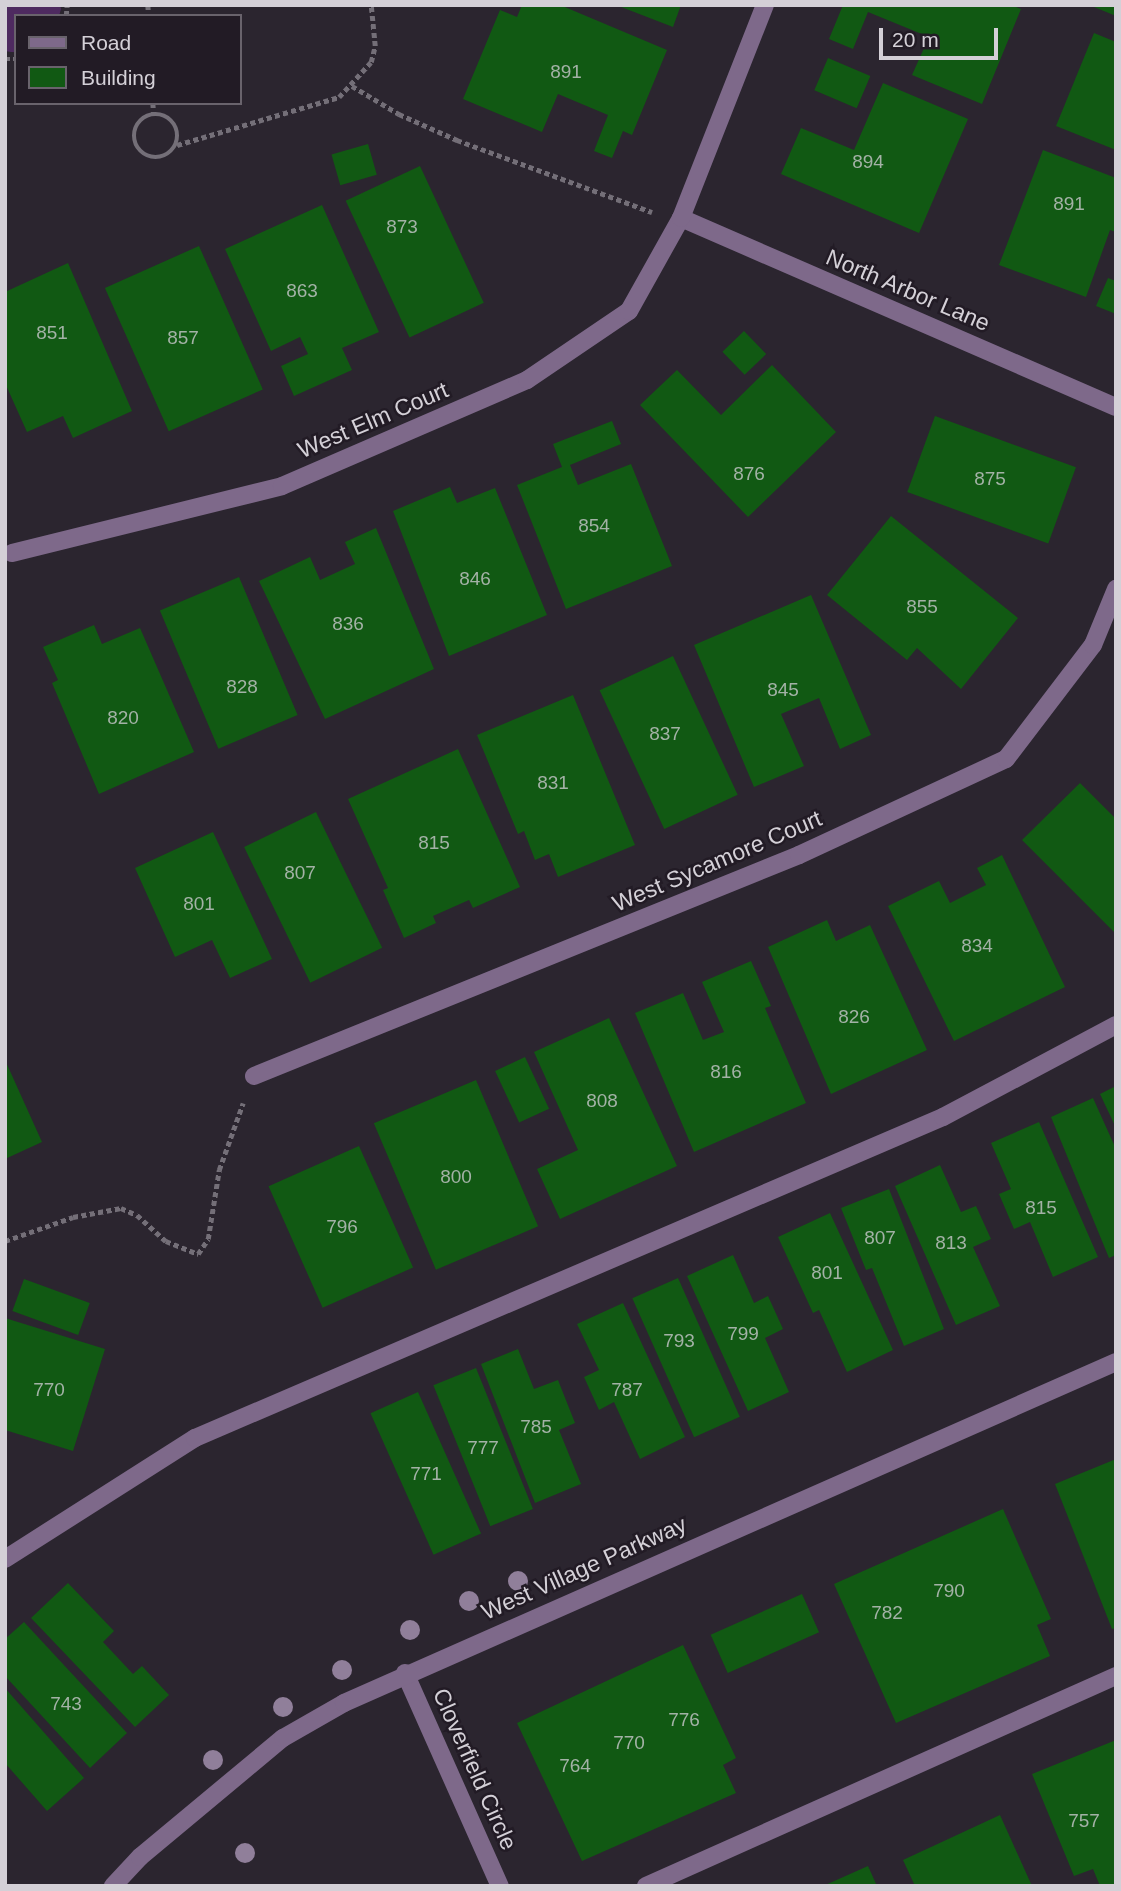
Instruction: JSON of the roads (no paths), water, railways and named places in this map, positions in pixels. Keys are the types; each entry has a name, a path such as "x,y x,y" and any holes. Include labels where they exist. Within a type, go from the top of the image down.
{"street":[{"name":"West Elm Court","path":"12,553 282,486 527,380 629,311 681,218 765,5"},
{"name":"North Arbor Lane","path":"681,218 1116,407"},
{"name":"West Sycamore Court","path":"254,1076 799,855 1006,759 1093,645 1116,589"},
{"path":"5,1559 195,1438 943,1117 1116,1025"},
{"name":"West Village Parkway","path":"113,1886 140,1857 283,1738 405,1673 1116,1362"},
{"name":"Cloverfield Circle","path":"405,1673 500,1886"},
{"path":"646,1886 1116,1676"}]}
